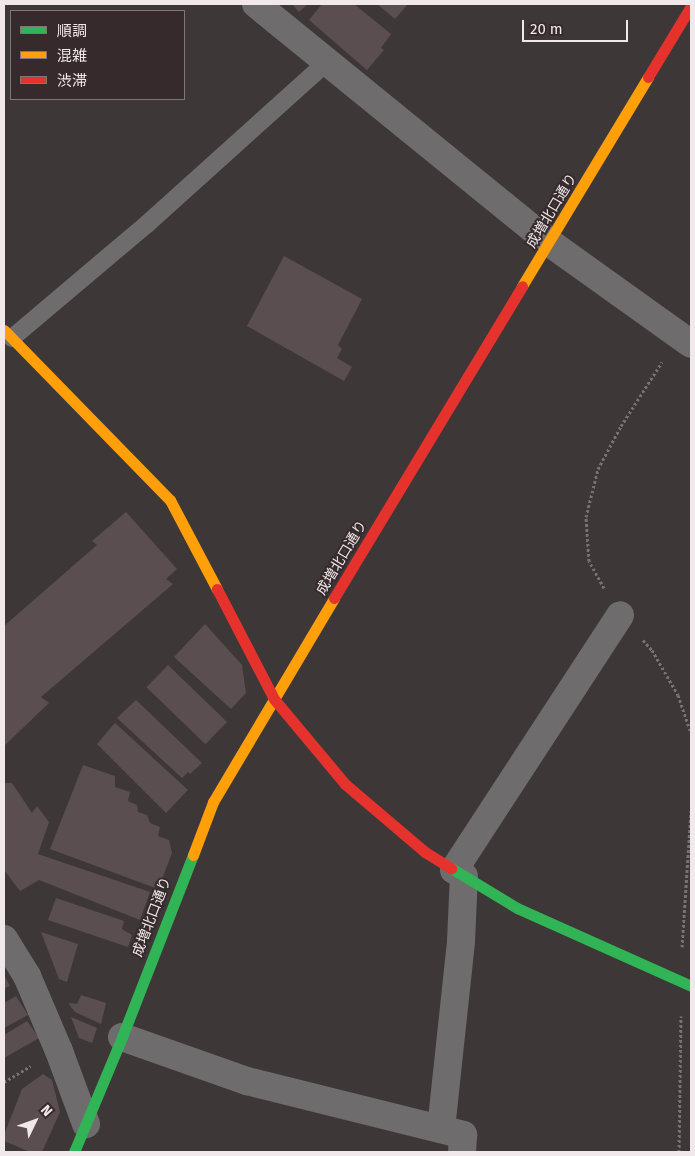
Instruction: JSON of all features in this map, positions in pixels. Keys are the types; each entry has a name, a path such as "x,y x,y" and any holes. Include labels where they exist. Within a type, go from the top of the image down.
{"street":[{"path":"256,4 550,243 685,339"},
{"name":"成増北口通り","path":"74,1152 122,1037 213,802 691,6"},
{"path":"8,334 170,500 274,698 345,784 425,852 517,908 691,986"},
{"path":"441,1129 461,941 459,873 620,615"},
{"path":"4,939 27,976 59,1051 86,1124"},
{"path":"122,1037 247,1081 464,1135 462,1152"}],"lane":[{"path":"8,334 147,224 328,61"}],"path":[{"path":"685,339 621,426 598,469 586,517 589,561 620,615 652,650 678,696 691,732"},
{"path":"4,1082 34,1065"}],"building":[{"path":"292,4 308,4 299,12"},
{"path":"322,4 354,4 391,34 381,48 384,50 367,70 309,20"},
{"path":"377,4 408,4 395,19"},
{"path":"284,256 362,299 338,345 342,349 337,358 352,367 344,381 247,326"},
{"path":"126,512 177,569 166,579 173,584 41,697 49,703 4,746 4,626 97,545 92,541"},
{"path":"205,624 242,665 246,693 231,709 174,657"},
{"path":"168,665 227,722 205,744 146,687"},
{"path":"136,700 202,763 190,774 188,772 182,778 117,718"},
{"path":"115,723 188,790 166,813 97,744"},
{"path":"83,765 115,776 115,787 130,792 128,801 137,805 138,812 147,815 150,823 160,827 158,836 169,840 172,853 158,889 50,849"},
{"path":"4,783 12,783 32,813 37,806 49,822 38,854 150,892 140,920 39,880 20,891 4,870"},
{"path":"56,898 124,921 122,929 132,935 128,947 48,920"},
{"path":"41,932 78,944 67,982 59,979"},
{"path":"4,975 10,986 4,989"},
{"path":"81,995 106,1003 101,1024 75,1012 68,1003 77,1004"},
{"path":"16,996 28,1015 4,1028 4,1003"},
{"path":"71,1017 97,1028 92,1043 79,1038"},
{"path":"27,1021 39,1038 4,1058 4,1035"},
{"path":"43,1074 52,1080 60,1112 42,1152 30,1152 4,1141 4,1135 22,1089"}],"traffic: fast":[{"path":"74,1152 122,1037 193,855"},
{"path":"451,868 517,908 691,986"}],"traffic: slow":[{"path":"522,286 648,77"},
{"path":"4,330 170,500 217,589"},
{"path":"193,855 213,802 334,598"}],"traffic: jam":[{"path":"648,77 691,6"},
{"path":"334,598 522,286"},
{"path":"217,589 274,699 345,784 425,852 451,868"}]}
